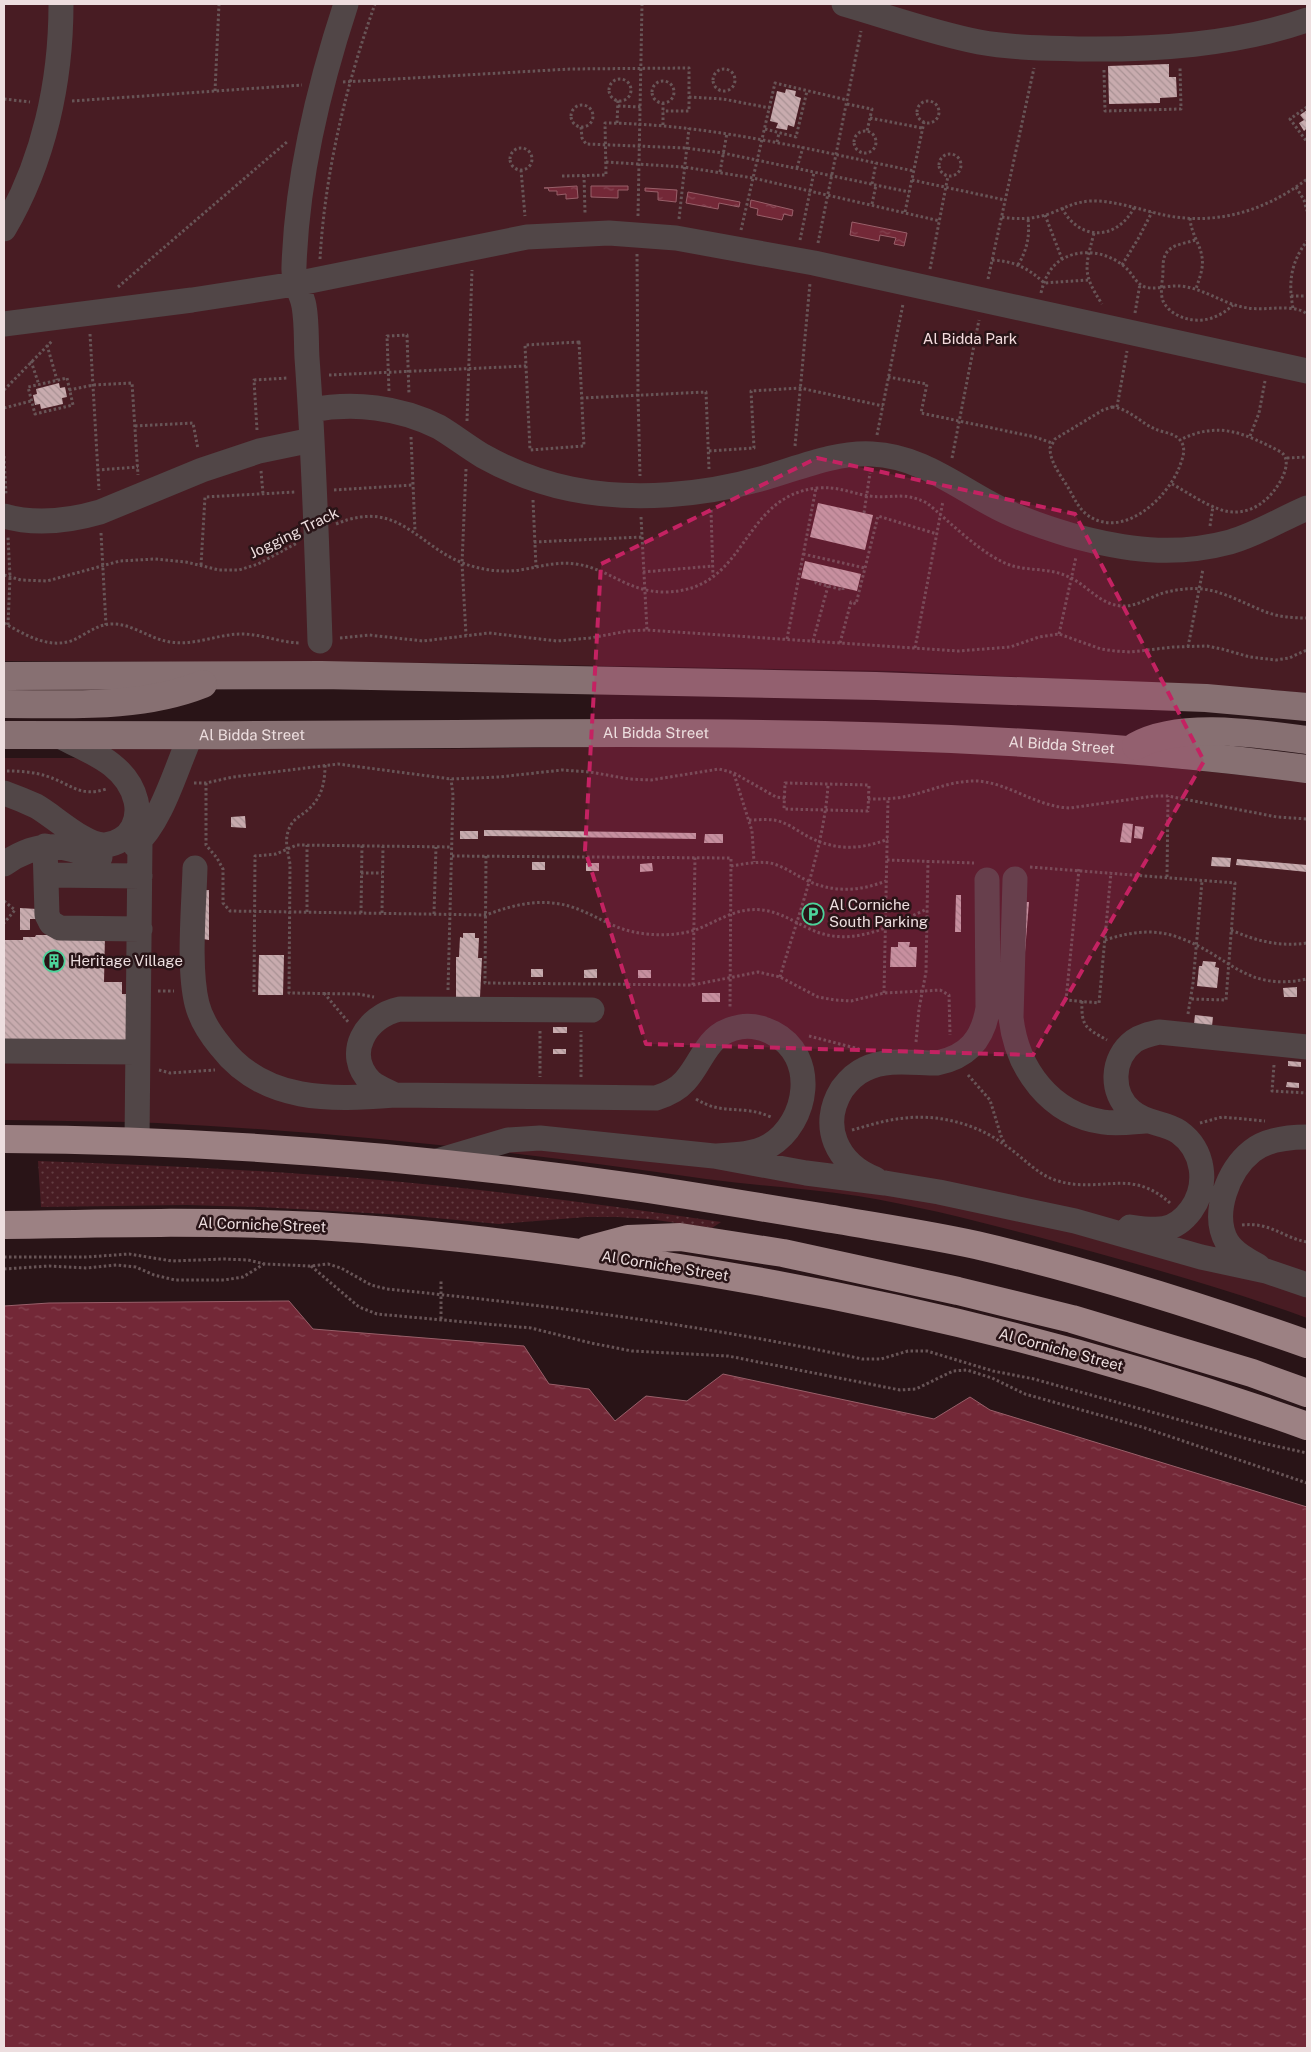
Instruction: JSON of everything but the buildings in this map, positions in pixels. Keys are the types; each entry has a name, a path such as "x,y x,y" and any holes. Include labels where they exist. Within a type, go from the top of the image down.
{"highway":[{"path":"4,1139 136,1141 272,1148 434,1162 553,1176 706,1198 972,1244 1058,1266 1233,1318 1307,1344"},
{"name":"Al Corniche Street","path":"4,1225 184,1222 318,1226 487,1241 578,1252 738,1277 960,1323 1158,1377 1252,1406 1307,1426"},
{"path":"578,1252 610,1242 652,1236 680,1237 783,1253 958,1291 1072,1319 1252,1373 1307,1393"}],"main road":[{"path":"4,704 89,704 145,700 199,686 225,675"},
{"path":"4,676 321,675 876,686 1206,698 1307,707"},
{"name":"Al Bidda Street","path":"4,735 654,732 808,734 1131,749 1307,769"},
{"path":"1131,749 1148,740 1179,733 1253,733 1307,740"}],"street":[{"path":"4,229 24,191 36,162 52,102 60,42 61,4"},
{"path":"320,641 311,410 304,306 295,284 294,266 298,208 312,126 322,84 346,4"},
{"path":"855,7 953,36 1008,46 1039,48 1103,49 1180,45 1241,37 1307,20"},
{"path":"4,324 192,300 295,284 473,246 527,237 586,234 640,246 676,238 811,277 926,289 1307,370"},
{"path":"311,410 326,407 358,406 374,407 410,416 440,428 498,463 532,478 581,490 641,495 710,490 764,478 847,455 888,455 911,461 948,478 1000,509 1027,521 1089,528 1109,546 1150,551 1206,547 1251,535 1307,508"},
{"path":"4,516 45,521 72,519 100,512 202,470 258,451 312,440"},
{"path":"4,793 34,806 91,842 104,845 118,842 130,833 136,820 138,806 134,791 126,777 106,761 56,735"},
{"path":"4,864 29,850 45,846 61,847 103,858 116,856 129,850 140,840 158,813 191,735"},
{"path":"136,1141 138,990 132,963 134,876 140,840"},
{"path":"45,846 47,915 51,924 55,926 133,929"},
{"path":"194,868 193,959 195,991 199,1010 208,1028 227,1055 248,1073 272,1087 301,1095 346,1099 395,1095 656,1098 680,1086 693,1071 712,1041 729,1030 754,1027 778,1036 789,1045 802,1066 804,1080 802,1097 792,1126 768,1147 751,1153 714,1156"},
{"path":"884,1183 860,1173 844,1158 833,1134 832,1117 834,1106 845,1085 862,1070 885,1062 937,1063 956,1057 969,1050 975,1043 986,1023 988,1008 981,872"},
{"path":"1018,873 1011,1018 1013,1038 1026,1069 1047,1094 1075,1113 1102,1122 1145,1121"},
{"path":"46,875 134,876"},
{"path":"395,1095 382,1089 367,1077 360,1059 361,1039 370,1023 379,1016 400,1009 448,1009 587,1018"},
{"path":"434,1162 508,1140 540,1138 714,1156 806,1173 884,1183 1075,1220 1151,1230 1164,1229 1176,1225 1186,1217 1200,1193 1201,1167 1197,1155 1189,1142 1178,1131 1145,1121 1132,1113 1123,1103 1117,1090 1116,1076 1119,1061 1125,1051 1134,1042 1159,1032 1307,1047"},
{"path":"4,1051 137,1056"},
{"path":"1266,1271 1236,1252 1228,1243 1222,1230 1223,1197 1239,1165 1252,1151 1266,1143 1307,1136"},
{"path":"1075,1220 1202,1257 1266,1271 1307,1285"}],"path":[{"path":"215,91 219,4"},
{"path":"319,280 324,212 329,179 352,82 375,4"},
{"path":"642,4 638,395 643,572 647,630"},
{"path":"792,469 811,277 847,102 855,7"},
{"path":"1103,49 1105,111 1181,108 1180,45"},
{"path":"915,648 983,301 1039,48"},
{"path":"4,99 52,102 570,68 689,68 689,112 663,111"},
{"path":"726,70 733,74 735,82 731,88 724,92 716,88 713,77 718,71 726,70"},
{"path":"623,79 630,84 631,92 626,99 618,100 611,96 610,87 614,80 623,79"},
{"path":"662,82 669,83 674,90 670,100 663,103 656,100 652,93 655,85 662,82"},
{"path":"745,212 775,83 872,109 867,131"},
{"path":"764,129 796,137 807,91"},
{"path":"723,98 724,92"},
{"path":"689,97 723,98 770,108"},
{"path":"617,123 618,100"},
{"path":"925,102 934,103 939,111 938,115 932,122 924,122 918,116 918,107 925,102"},
{"path":"663,103 663,125"},
{"path":"583,105 591,109 593,117 589,125 581,128 574,124 572,115 575,108 583,105"},
{"path":"618,106 641,107"},
{"path":"1307,107 1290,119 1307,142"},
{"path":"870,118 922,128"},
{"path":"905,212 924,122"},
{"path":"562,176 606,175 605,123 663,125 727,133 914,171"},
{"path":"106,625 93,385 95,312 119,286 294,136 312,126"},
{"path":"581,128 584,143 686,148 723,153 910,192"},
{"path":"680,206 689,128"},
{"path":"867,131 872,133 876,141 874,149 865,153 857,150 854,141 858,133 867,131"},
{"path":"720,172 727,133"},
{"path":"777,142 779,133"},
{"path":"797,168 803,147"},
{"path":"522,149 529,152 532,160 528,167 521,170 511,165 510,157 514,150 522,149"},
{"path":"952,154 959,159 961,167 957,174 948,176 941,172 939,164 944,156 952,154"},
{"path":"606,162 684,167 720,172 828,194 940,221"},
{"path":"872,204 876,164"},
{"path":"521,170 527,237"},
{"path":"802,228 814,172"},
{"path":"584,175 585,201"},
{"path":"926,289 948,176"},
{"path":"1002,217 1028,219 1045,216 1080,202 1098,201 1190,218 1215,218 1246,212 1275,200 1307,179"},
{"path":"912,180 1005,200"},
{"path":"1296,188 1307,211"},
{"path":"1062,208 1071,222 1078,227 1094,232 1103,232 1118,227 1125,222 1134,208"},
{"path":"1122,265 1152,212"},
{"path":"1045,216 1062,259"},
{"path":"1190,218 1195,240 1201,252 1202,263 1196,289"},
{"path":"1018,265 1027,248 1029,238 1028,219"},
{"path":"1094,232 1086,266 1088,280 1116,330"},
{"path":"1195,240 1176,246 1166,254 1163,260 1162,296 1166,306 1172,313 1196,320 1220,315 1233,305"},
{"path":"1293,308 1291,296 1293,268 1300,250 1307,241"},
{"path":"1040,313 1044,283 1049,271 1062,259 1075,254 1089,253 1107,256 1122,265 1140,284 1151,288 1179,286 1196,289 1233,305 1259,310 1293,308 1307,314"},
{"path":"992,260 1018,265 1028,270 1044,283 1088,280"},
{"path":"1291,296 1307,296"},
{"path":"864,514 873,454 903,301"},
{"path":"4,390 60,332 59,317"},
{"path":"530,450 584,446 579,342 525,345 534,542 536,567"},
{"path":"47,345 57,380"},
{"path":"31,361 39,385"},
{"path":"1250,436 1259,413 1268,362"},
{"path":"469,369 526,366"},
{"path":"888,377 927,384 921,413 1041,438 1052,443"},
{"path":"67,378 73,405 34,414 28,387 39,385 67,378"},
{"path":"69,390 93,385 132,383 140,495"},
{"path":"709,451 754,448 751,390 800,388 883,406"},
{"path":"581,398 706,392 713,577"},
{"path":"4,408 31,401"},
{"path":"1112,407 1124,410 1147,426 1180,440 1184,453 1172,484 1152,506 1133,517 1089,528 1054,464 1050,454 1052,443 1060,436 1103,410 1112,407"},
{"path":"135,426 193,423 202,470"},
{"path":"1172,484 1213,506 1235,512 1256,507 1265,501 1278,486 1286,467 1287,458 1282,452 1250,436 1228,430 1208,430 1180,440"},
{"path":"1287,458 1307,457"},
{"path":"97,470 138,467"},
{"path":"201,565 204,497 413,485"},
{"path":"787,639 816,488"},
{"name":"Jogging Track","path":"4,575 21,580 46,581 59,579 102,565 155,559 171,560 229,571 249,568 316,533 347,519 359,516 384,518 408,527 439,551 462,563 476,567 506,571 563,562 587,566 631,587 668,592 703,583 713,577 732,560 752,529 767,511 794,494 816,488 840,488 866,496 910,496 927,503 984,550 1002,562 1023,568 1058,572 1070,577 1104,602 1122,606 1139,603 1174,590 1200,589 1220,593 1267,612 1283,616 1307,618"},
{"path":"1188,647 1200,589 1213,506"},
{"path":"840,642 851,602 856,604 878,516 937,534"},
{"path":"1059,634 1074,562 1089,528"},
{"path":"534,542 642,537"},
{"path":"804,554 865,568"},
{"path":"643,572 713,566"},
{"path":"816,581 816,583 842,590 843,588"},
{"path":"814,641 828,586"},
{"path":"4,623 37,640 53,644 72,641 91,629 106,625 129,627 159,640 171,642 194,642 243,634 292,643 369,635 423,641 489,633 557,641 647,630 958,651 1017,646 1040,636 1059,634 1116,651 1146,651 1173,647 1207,646 1264,660 1289,658 1307,650"},
{"path":"190,782 206,783 233,777 325,765 350,764 451,779 490,778 562,770 651,780 709,769 719,769 734,774 770,794 785,798"},
{"path":"325,765 325,780 322,792 316,801 294,820 289,828 287,849 290,864 289,993 373,996 400,1009"},
{"path":"4,771 45,776 83,792 99,792 113,786"},
{"path":"734,774 749,820 754,862"},
{"path":"448,1009 453,795 451,779"},
{"path":"868,799 888,799 916,794 944,784 969,781 993,784 1038,802 1060,808 1168,796 1277,817 1307,818"},
{"path":"206,783 206,845 223,868 223,903 230,911 486,915 516,905 545,902 575,908 633,932 671,934 693,930 731,914 747,910 764,910 781,914 812,930 830,936 849,937 868,935 927,909"},
{"path":"785,783 868,786 868,812 784,809 785,798 785,783"},
{"path":"780,976 820,843 826,810 828,784"},
{"path":"1168,796 1168,877"},
{"path":"884,993 888,799"},
{"path":"749,820 783,822 820,843 846,848 860,847 888,839"},
{"path":"254,992 255,856 276,854 298,845 452,847"},
{"path":"307,845 307,912"},
{"path":"360,913 362,845"},
{"path":"382,914 383,846"},
{"path":"434,914 436,847"},
{"path":"452,856 731,858 729,1030"},
{"path":"486,856 485,983 693,985 758,972 780,976 818,997 835,1000 851,1001 884,993 940,990 949,995 950,1033 956,1057 962,1068 990,1100 1000,1136 1005,1144"},
{"path":"693,985 695,857"},
{"path":"887,860 928,860 981,872"},
{"path":"914,1063 919,1009 924,991 926,972 928,860"},
{"path":"731,866 754,862 782,866 808,881 823,887 839,890 871,887 886,881"},
{"path":"1079,870 1066,1000 1099,1003 1111,872"},
{"path":"1018,873 1079,870 1235,883 1226,1000 1191,999"},
{"path":"361,873 382,873"},
{"path":"1182,1033 1191,999 1202,881"},
{"path":"4,901 15,910 4,922"},
{"path":"1231,930 1249,938 1265,942 1282,944 1307,943"},
{"path":"1105,940 1123,934 1161,933 1179,937 1196,945 1229,966 1255,978 1283,982 1307,979"},
{"path":"138,990 195,991"},
{"path":"324,993 361,1039"},
{"path":"581,1097 587,1018"},
{"path":"778,1036 808,1036 858,1049 885,1062"},
{"path":"137,1056 170,1073 218,1070 248,1073"},
{"path":"1274,1057 1272,1091 1307,1094"},
{"path":"680,1086 699,1101 713,1108 755,1111 792,1126"},
{"path":"1178,1131 1222,1117 1270,1121"},
{"path":"833,1134 896,1119 937,1118 964,1124 986,1133 1005,1144 1040,1173 1049,1178 1081,1185 1114,1182 1133,1183 1149,1188 1162,1196 1186,1217"},
{"path":"1222,1230 1256,1224 1267,1226 1287,1236 1307,1242"},
{"path":"4,1257 87,1257 129,1254 172,1261 224,1259 248,1260 265,1264 310,1266 328,1264 371,1285 387,1289 586,1310 724,1332 862,1359 881,1359 908,1351 927,1351 993,1371 1034,1379 1262,1443 1307,1453"},
{"path":"4,1269 48,1266 87,1268 117,1265 136,1267 154,1275 175,1280 224,1280 243,1277 265,1264"},
{"path":"310,1266 364,1311 377,1314 532,1328 632,1351 745,1358 900,1390 916,1389 953,1370 967,1370 992,1378 1025,1394 1142,1427 1307,1484"},
{"path":"441,1280 441,1319"}],"highlighted area":[{"path":"817,458 1075,514 1204,761 1033,1055 646,1044 585,850 601,564"}],"green space":[{"name":"Al Bidda Park","path":"4,4 1307,4 1307,693 1231,687 893,671 445,663 4,661"},
{"path":"664,746 854,749 996,754 1109,762 1307,782 1307,1318 1213,1287 1053,1241 981,1222 858,1196 432,1144 157,1123 4,1120 4,758 75,758 93,761 102,749 441,749"},
{"path":"38,1161 209,1168 380,1180 551,1198 721,1222 712,1228 649,1219 586,1217 499,1224 404,1215 260,1207 187,1205 41,1207"}],"water":[{"path":"577,186 578,198 566,199 566,194 557,195 557,191 549,191 548,188 544,188"},
{"path":"591,186 628,186 628,190 618,190 618,198 591,197"},
{"path":"645,188 677,190 676,202 658,200 658,192 645,191"},
{"path":"688,192 740,202 739,207 719,203 718,209 686,203"},
{"path":"751,200 793,210 792,216 784,214 782,220 757,215 758,209 750,207"},
{"path":"852,222 907,233 904,246 894,244 896,238 880,235 879,241 850,235"},
{"path":"289,1301 313,1329 524,1346 549,1384 589,1389 615,1421 646,1396 687,1401 723,1374 934,1419 970,1397 990,1410 1307,1507 1307,2048 4,2048 4,1306 49,1303"}],"place":[{"name":"Al Corniche South Parking","path":"813,914"},
{"name":"Heritage Village","path":"54,961"}]}
